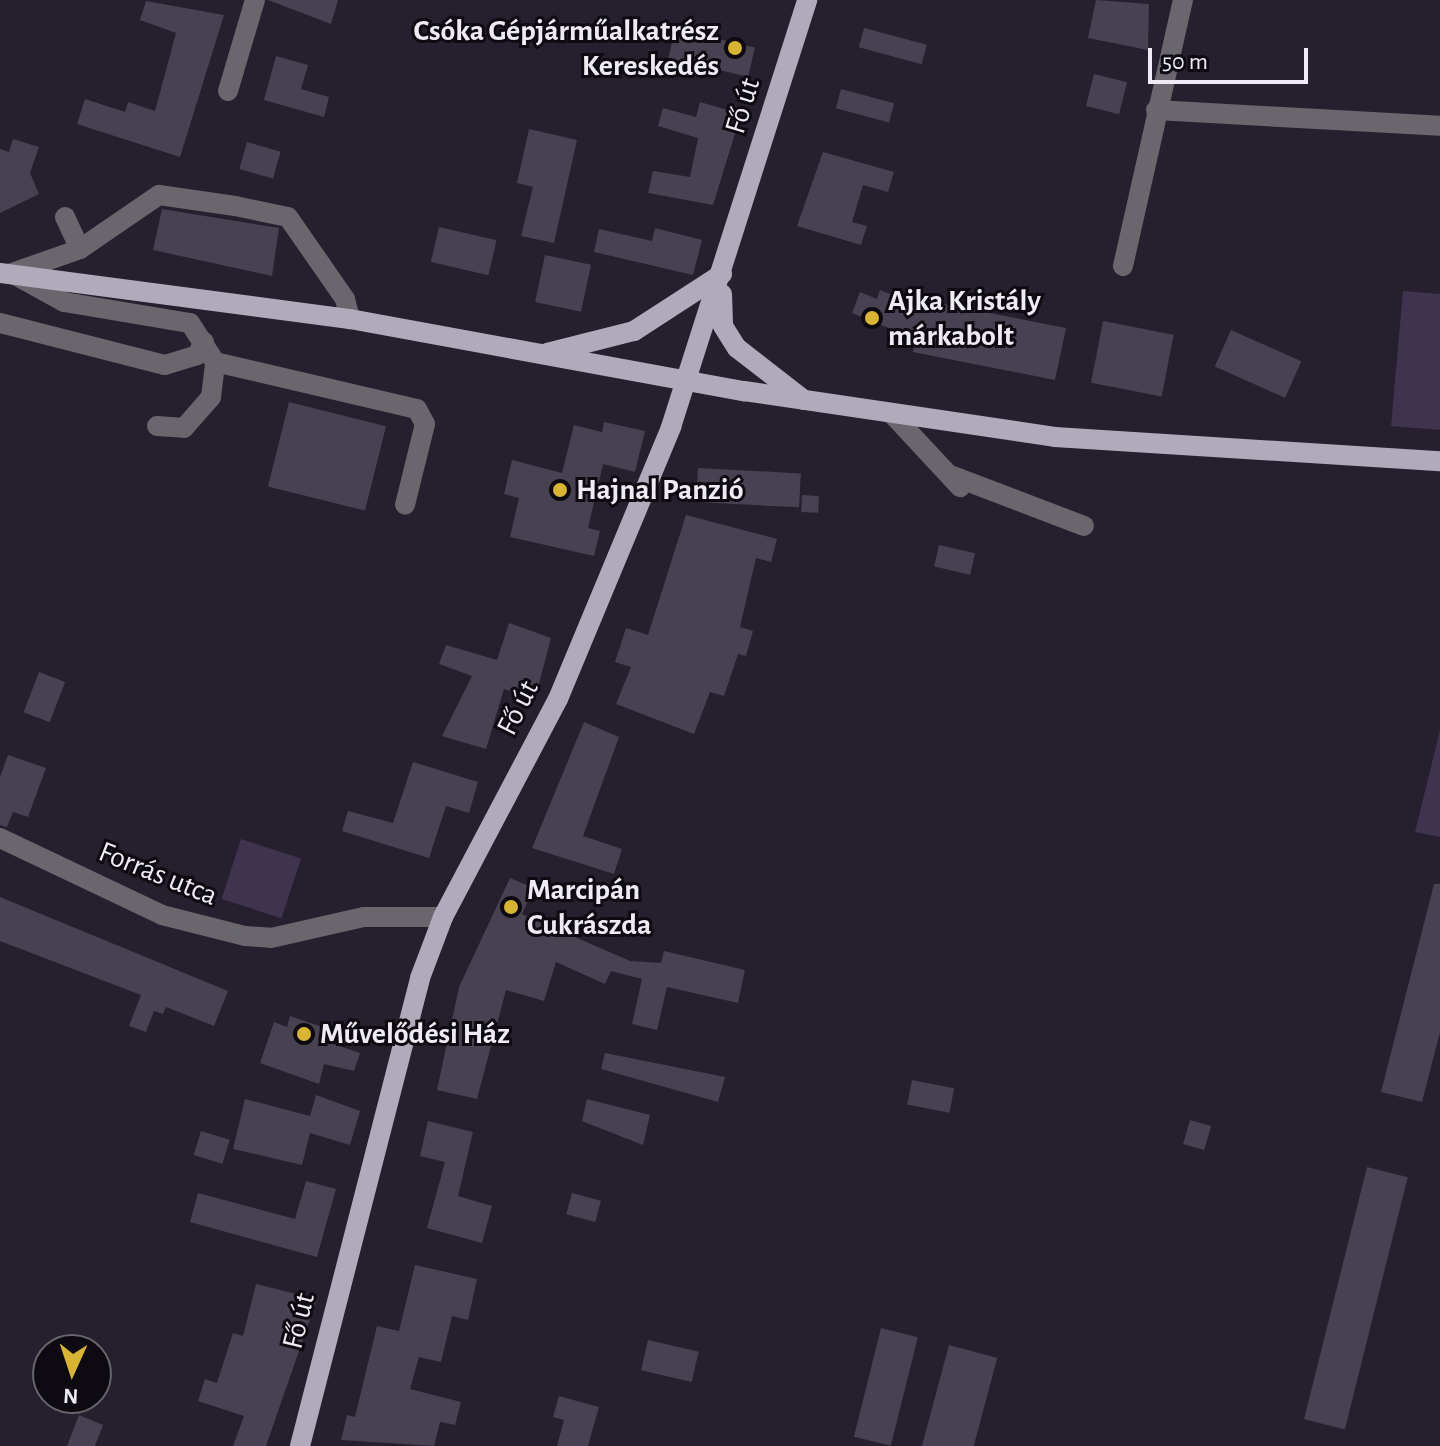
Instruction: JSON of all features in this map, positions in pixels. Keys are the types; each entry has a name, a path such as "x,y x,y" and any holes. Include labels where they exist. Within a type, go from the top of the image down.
{"main road":[{"name":"Fő út","path":"300,1446 393,1073 443,917 558,699 689,381 807,0"},
{"path":"6,273 350,319 689,381 892,414 1205,451 1440,461"},
{"path":"547,353 634,331 722,274"},
{"path":"722,274 723,326 737,348 804,400"}],"street":[{"path":"228,91 255,0"},
{"path":"1123,266 1183,0"},
{"path":"1156,110 1440,126"},
{"path":"6,273 80,249 159,195 288,217 345,299 350,319"},
{"path":"65,217 80,249"},
{"path":"6,273 64,302 190,323 215,362 211,397 184,428 157,426"},
{"path":"0,323 165,365 197,355 204,342"},
{"path":"215,362 417,409 425,424 405,505"},
{"path":"892,414 958,484 1084,526"},
{"name":"Forrás utca","path":"0,838 204,928 271,938 364,917 443,917"}],"shaded area":[{"path":"1403,291 1440,294 1440,430 1391,426"},
{"path":"1440,730 1440,837 1415,832"},
{"path":"241,839 301,858 281,918 222,899"}],"building":[{"path":"268,0 338,0 331,24"},
{"path":"1096,0 1149,4 1148,50 1088,38"},
{"path":"146,1 224,15 180,157 77,124 85,99 125,112 128,102 155,111 176,33 140,20"},
{"path":"864,28 927,45 922,64 859,47"},
{"path":"675,29 755,47 748,77 668,58"},
{"path":"276,56 308,65 301,89 329,97 324,117 264,100"},
{"path":"1094,74 1127,82 1119,114 1086,106"},
{"path":"841,89 894,103 889,123 836,108"},
{"path":"700,102 741,114 713,205 648,193 653,171 690,177 698,138 658,126 663,108 696,117"},
{"path":"529,129 577,140 554,243 521,236 533,187 517,183"},
{"path":"13,139 39,147 30,173 39,194 0,213 0,149 9,152"},
{"path":"247,142 281,152 273,179 239,169"},
{"path":"823,152 894,172 888,192 863,185 852,222 867,226 861,245 797,226"},
{"path":"162,209 279,228 272,276 153,250"},
{"path":"439,227 496,240 488,275 431,262"},
{"path":"655,228 702,240 693,275 594,252 599,229 652,241"},
{"path":"545,255 591,265 581,312 535,302"},
{"path":"880,290 922,307 923,300 1066,328 1055,380 913,352 916,339 852,313 860,292 877,299"},
{"path":"1103,321 1174,335 1162,397 1091,383"},
{"path":"1231,330 1301,361 1285,398 1215,367"},
{"path":"289,402 386,426 365,511 268,486"},
{"path":"604,422 645,431 635,472 603,464 588,528 600,531 594,556 510,537 519,498 504,494 512,460 562,473 574,425 602,432"},
{"path":"698,468 801,473 799,507 696,502"},
{"path":"802,495 819,496 818,513 801,512"},
{"path":"686,515 777,539 771,562 756,558 740,627 753,631 746,656 738,654 724,696 710,692 694,734 616,704 631,667 615,662 626,628 648,635"},
{"path":"939,545 975,553 970,575 934,566"},
{"path":"509,623 551,638 535,699 504,689 486,749 442,736 472,676 439,664 446,645 497,660"},
{"path":"39,672 65,682 50,722 24,712"},
{"path":"584,722 619,737 583,836 622,849 614,874 532,848"},
{"path":"8,755 46,768 28,817 13,812 7,827 0,825 0,777"},
{"path":"413,762 478,782 469,813 446,806 429,858 342,831 348,811 393,823"},
{"path":"510,878 534,888 522,914 630,961 661,963 664,951 745,970 738,1003 667,987 657,1030 632,1024 642,979 611,971 605,984 556,962 544,1001 506,990 477,1099 437,1090 459,987"},
{"path":"1434,884 1440,884 1440,1032 1422,1102 1381,1092"},
{"path":"0,897 228,991 214,1026 166,1007 163,1014 154,1011 146,1032 129,1026 141,995 0,941"},
{"path":"290,1016 322,1027 318,1039 360,1053 354,1071 324,1064 319,1084 260,1063 274,1022 287,1027"},
{"path":"605,1053 725,1077 718,1102 601,1069"},
{"path":"912,1080 954,1088 949,1113 907,1105"},
{"path":"316,1095 360,1111 350,1145 310,1133 302,1165 233,1149 245,1099 310,1116"},
{"path":"587,1099 650,1115 643,1145 582,1121"},
{"path":"1190,1120 1211,1126 1204,1150 1183,1144"},
{"path":"428,1121 473,1132 458,1196 492,1206 482,1243 427,1228 445,1162 420,1156"},
{"path":"201,1131 230,1140 222,1164 194,1155"},
{"path":"1367,1167 1408,1177 1345,1429 1304,1419"},
{"path":"306,1181 336,1189 317,1257 190,1222 198,1193 295,1219"},
{"path":"572,1193 601,1201 595,1222 566,1214"},
{"path":"415,1265 477,1279 468,1320 452,1316 441,1362 419,1357 410,1389 461,1402 455,1425 440,1422 434,1446 341,1440 347,1415 355,1417 377,1326 399,1331"},
{"path":"256,1284 317,1299 266,1446 233,1446 244,1416 198,1401 205,1379 217,1383 233,1333 243,1336"},
{"path":"881,1328 918,1337 891,1446 854,1437"},
{"path":"648,1340 699,1352 692,1382 641,1370"},
{"path":"949,1345 997,1358 974,1446 922,1446"},
{"path":"559,1396 599,1407 588,1446 557,1446 564,1420 553,1417"},
{"path":"79,1415 103,1425 95,1446 67,1446"}],"place":[{"name":"Csóka Gépjárműalkatrész Kereskedés","path":"735,48"},
{"name":"Ajka Kristály márkabolt","path":"872,318"},
{"name":"Hajnal Panzió","path":"560,490"},
{"name":"Marcipán Cukrászda","path":"511,907"},
{"name":"Művelődési Ház","path":"304,1034"}]}
